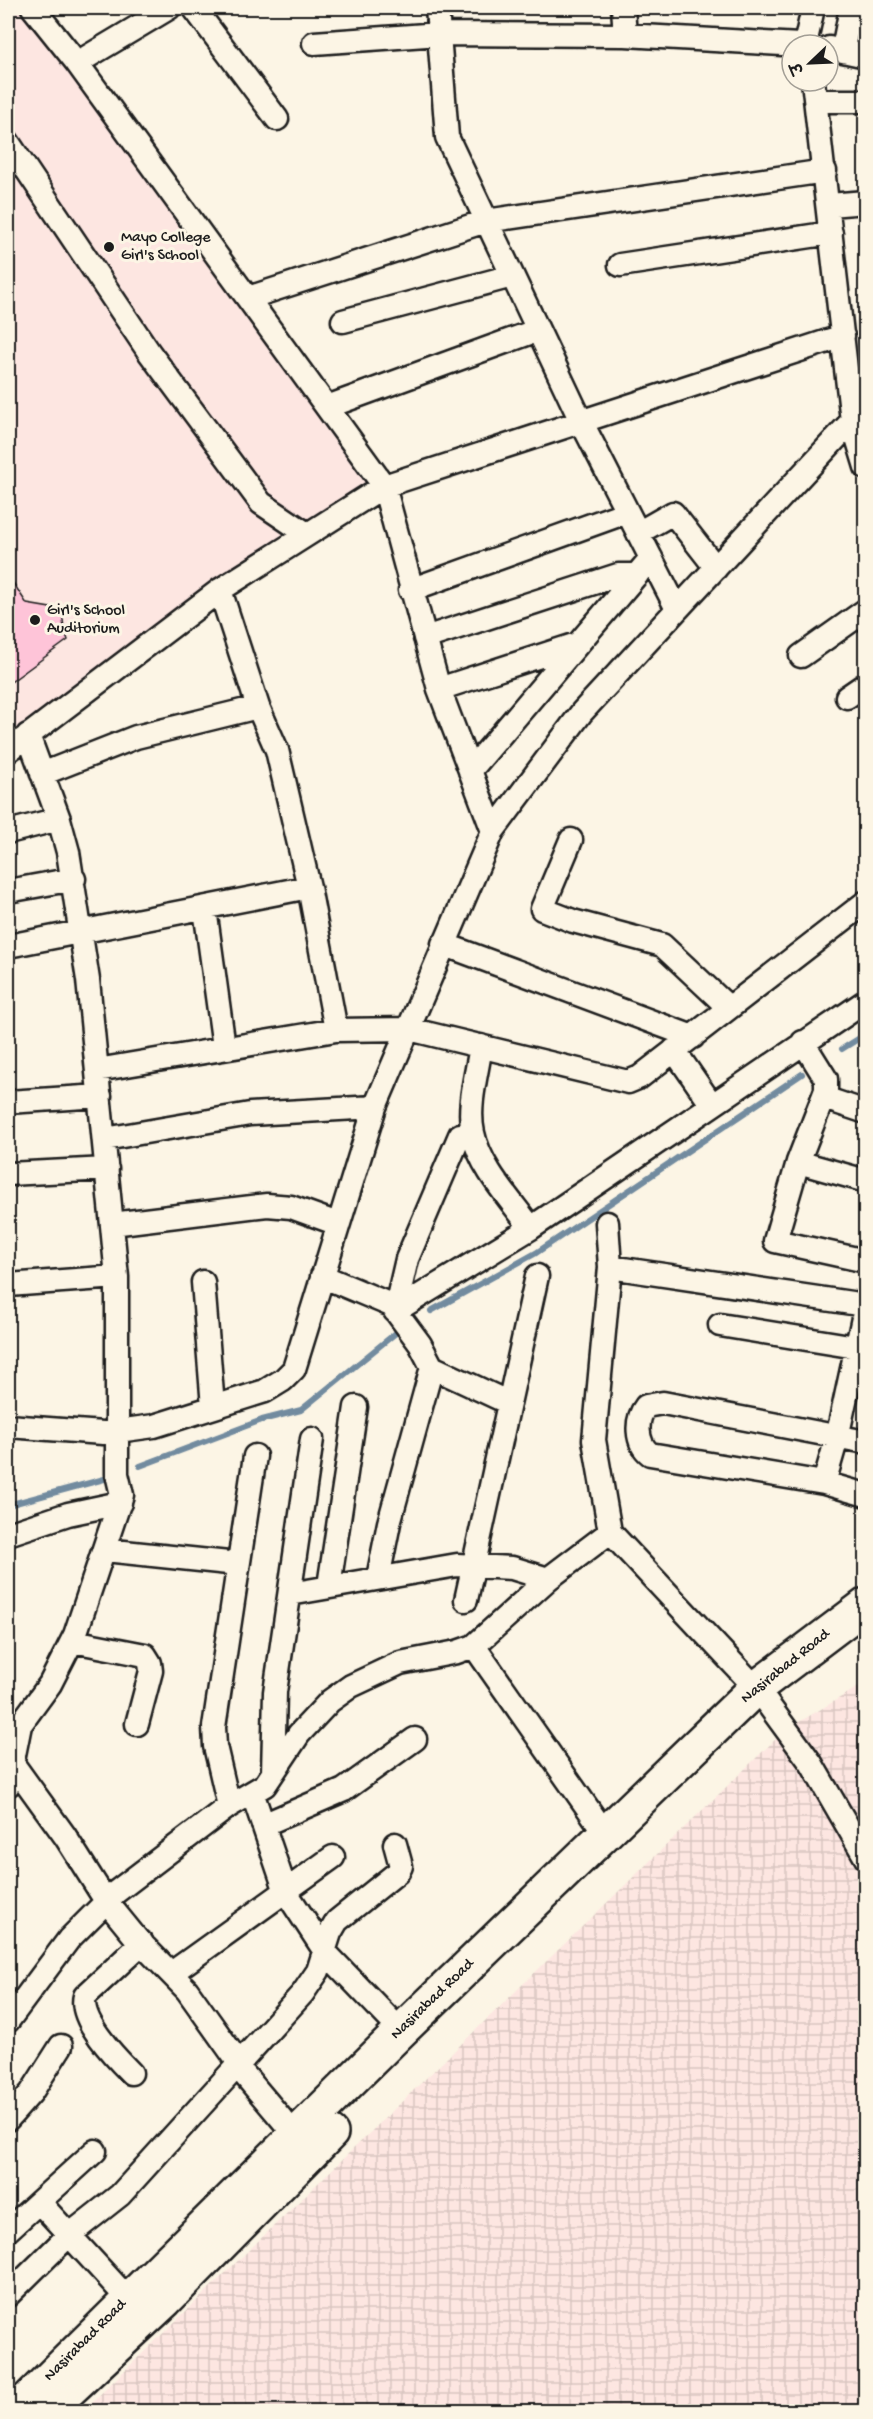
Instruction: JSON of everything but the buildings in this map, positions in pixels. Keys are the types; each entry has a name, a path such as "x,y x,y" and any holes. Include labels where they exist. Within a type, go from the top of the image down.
{"highway":[{"name":"Nasirabad Road","path":"15,2412 605,1833 760,1694 863,1612"},
{"name":"Nasirabad Road","path":"46,2412 166,2300 607,1854 760,1694"}],"street":[{"path":"33,8 77,63 384,486 410,590 439,689 493,831"},
{"path":"77,63 169,8"},
{"path":"194,8 277,120"},
{"path":"437,8 447,137 581,421 638,533 644,567 677,609"},
{"path":"623,8 625,35"},
{"path":"808,33 813,8"},
{"path":"840,37 851,8"},
{"path":"314,43 440,34 625,35 780,44"},
{"path":"840,49 866,56"},
{"path":"815,93 843,336 859,415 866,467"},
{"path":"825,93 866,101"},
{"path":"8,142 149,352 261,503 307,534"},
{"path":"248,298 486,221 825,171"},
{"path":"829,206 866,202"},
{"path":"620,265 831,233"},
{"path":"343,321 512,276"},
{"path":"327,407 538,330"},
{"path":"8,751 220,590 384,486 843,336"},
{"path":"8,1426 78,1433 118,1431 154,1425 265,1391 283,1380 294,1369 375,1107 442,944 493,831 582,712 859,415"},
{"path":"410,590 627,512"},
{"path":"638,533 673,513 716,568"},
{"path":"425,638 644,567"},
{"path":"470,771 644,567"},
{"path":"220,590 258,707 278,750 309,887 336,1030"},
{"path":"801,656 866,610"},
{"path":"439,689 577,644"},
{"path":"42,774 136,738 258,707"},
{"path":"28,735 59,819 74,879 98,1070 117,1276 120,1491 105,1550 73,1641 50,1684 20,1725 10,1774 65,1836 106,1901 142,1943 173,1972 238,2065 296,2136"},
{"path":"8,832 59,819"},
{"path":"571,840 542,909 662,945 729,1008"},
{"path":"8,891 74,879"},
{"path":"8,946 309,887"},
{"path":"98,1070 336,1030 409,1029 628,1083 640,1077 693,1037 866,902"},
{"path":"205,909 224,1047"},
{"path":"442,944 693,1037"},
{"path":"399,1315 712,1105 806,1048 866,1001"},
{"path":"481,1046 472,1111 473,1134 494,1175 531,1228"},
{"path":"806,1048 825,1089 866,1112"},
{"path":"674,1050 712,1105"},
{"path":"825,1089 798,1162 775,1241 866,1261"},
{"path":"8,1102 100,1096"},
{"path":"105,1139 250,1114 375,1107"},
{"path":"399,1315 407,1259 460,1135"},
{"path":"798,1162 866,1180"},
{"path":"8,1174 107,1169"},
{"path":"112,1224 267,1205 291,1207 338,1224"},
{"path":"607,1223 610,1267 594,1440 610,1532 760,1694 810,1763 866,1858"},
{"path":"610,1267 865,1305 856,1347 857,1386 837,1438 824,1483"},
{"path":"8,1285 117,1276"},
{"path":"322,1276 379,1299 399,1315 420,1344 432,1367 509,1403"},
{"path":"466,1600 476,1565 537,1276"},
{"path":"203,1282 213,1407"},
{"path":"720,1325 856,1347"},
{"path":"378,1578 389,1523 432,1367"},
{"path":"866,1442 663,1403 646,1406 641,1412 639,1439 641,1447 650,1454 824,1483 866,1495"},
{"path":"329,1586 356,1407"},
{"path":"273,1774 275,1692 312,1439"},
{"path":"229,1806 215,1746 214,1727 255,1456"},
{"path":"8,1534 68,1514 120,1491"},
{"path":"8,2021 69,1939 106,1901 229,1806 253,1795 273,1774 292,1743 315,1715 351,1686 400,1663 457,1652 474,1646 548,1579 610,1532"},
{"path":"105,1550 238,1564"},
{"path":"290,1594 457,1565 512,1568 548,1579"},
{"path":"73,1641 145,1656 151,1671 137,1724"},
{"path":"474,1646 605,1833"},
{"path":"263,1824 344,1790 415,1739"},
{"path":"253,1795 286,1892 326,1953 401,2031"},
{"path":"8,2295 68,2236 120,2194 303,1993 326,1953 330,1933 337,1921 398,1872 400,1858 395,1844"},
{"path":"173,1972 333,1857"},
{"path":"131,2073 93,2027 84,2002 85,1996 142,1943"},
{"path":"8,2119 31,2093 61,2046"},
{"path":"8,2230 95,2151"},
{"path":"39,2202 128,2299"}],"shaded area":[{"name":"Mayo College Girl's School","path":"8,8 37,8 384,486 8,746"},
{"path":"865,1683 865,2411 82,2412 784,1731"}],"waterway":[{"path":"842,1049 866,1034"},
{"path":"431,1311 536,1253 802,1074"},
{"path":"140,1466 262,1420 301,1410 397,1332"},
{"path":"8,1505 108,1478"}],"place":[{"name":"Mayo College Girl's School","path":"109,247"},
{"name":"Girl's School Auditorium","path":"35,620"}]}
